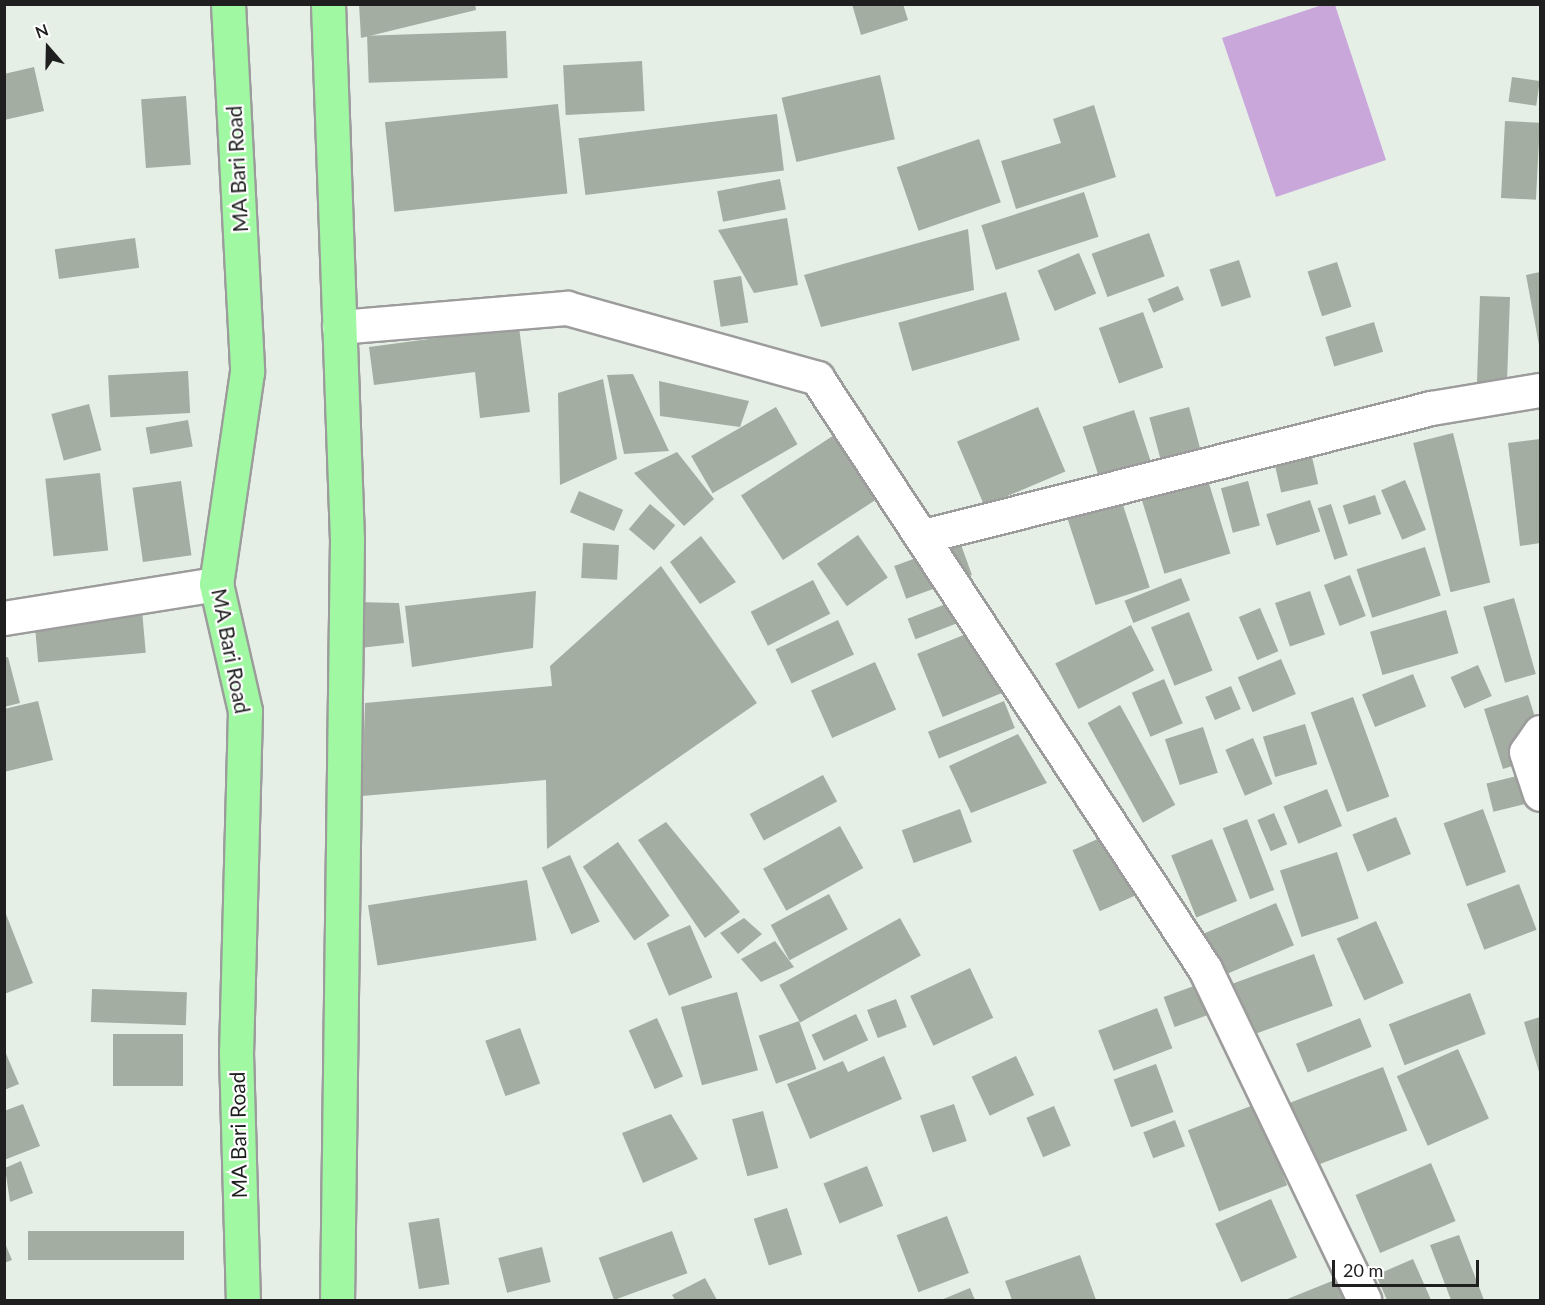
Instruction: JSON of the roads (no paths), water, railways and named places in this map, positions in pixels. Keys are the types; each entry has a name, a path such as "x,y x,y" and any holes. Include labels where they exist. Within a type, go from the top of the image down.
{"main road":[{"name":"MA Bari Road","path":"228,4 247,372 216,584 245,711 236,1053 243,1300"},
{"path":"328,4 347,539 338,1300"}],"street":[{"path":"339,327 567,308 817,378 924,536 1205,969 1364,1300"},
{"path":"924,536 1431,408 1540,390"},
{"path":"4,618 216,584"},
{"path":"1540,732 1526,752 1540,794"}]}
